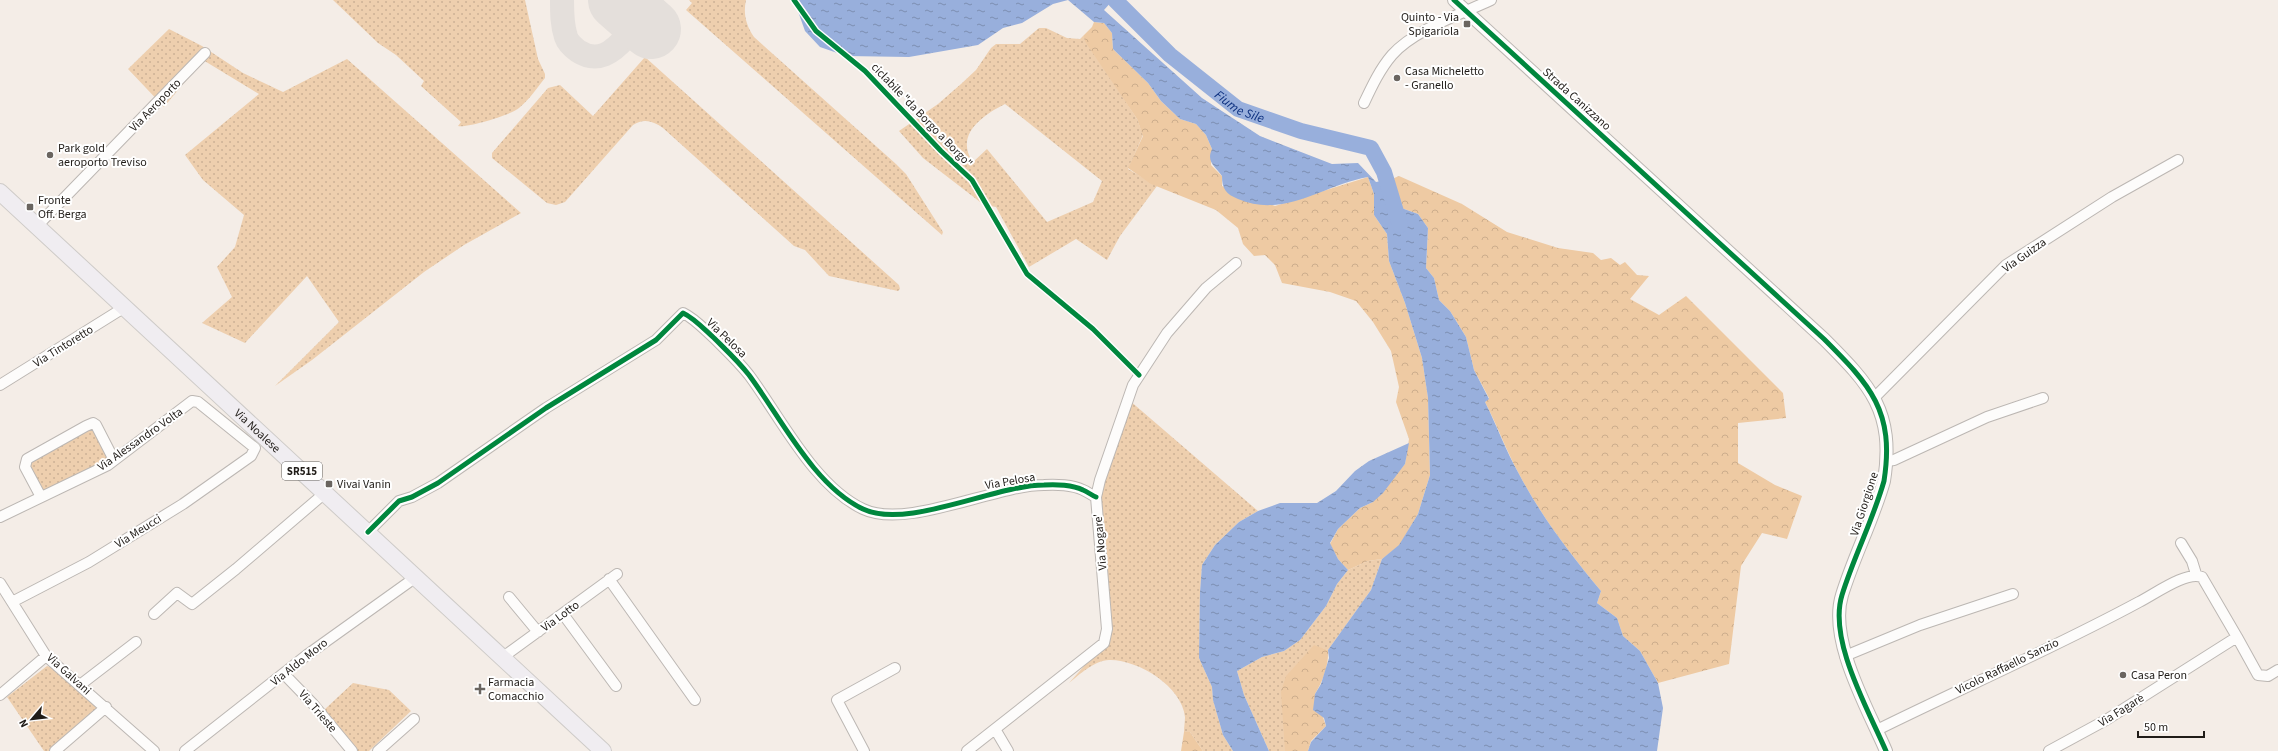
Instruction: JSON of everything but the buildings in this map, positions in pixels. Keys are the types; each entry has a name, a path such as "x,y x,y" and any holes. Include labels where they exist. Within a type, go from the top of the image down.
{"main road":[{"name":"Via Noalese","path":"0,192 326,492 603,751"}],"street":[{"name":"Strada Canizzano","path":"1454,0 1687,213"},
{"path":"1364,103 1375,79 1392,54 1416,36 1491,0"},
{"name":"Via Aeroporto","path":"37,226 205,53"},
{"name":"Via Guizza","path":"1874,397 2006,265 2112,197 2178,160"},
{"name":"Via Giorgione","path":"1687,213 1824,339 1861,378 1874,397 1882,416 1887,438 1887,461 1879,498 1841,596 1839,618 1845,656 1886,751"},
{"name":"Via Nogare'","path":"966,751 995,730 1104,643 1107,629 1096,497 1100,480 1133,385 1167,333 1206,288 1236,262"},
{"name":"Via Tintoretto","path":"0,385 125,307"},
{"name":"Via Pelosa","path":"368,532 399,501 412,498 438,483 546,408 656,340 683,314 698,324 734,358 796,444 833,489 852,503 866,510 882,514 906,513 1004,491 1044,485 1082,489 1096,497"},
{"name":"Via Giorgione","path":"1887,461 1894,460 1988,417 2043,398"},
{"name":"Via Alessandro Volta","path":"0,516 114,460 195,401 254,448"},
{"path":"41,497 25,467 27,459 86,426 93,423 96,425 114,460"},
{"path":"254,448 267,438"},
{"name":"Via Meucci","path":"12,602 89,562 183,504 251,456 254,448"},
{"path":"154,614 177,593 192,604 326,492"},
{"path":"2181,543 2192,561 2196,574 2202,577 2258,675 2268,676 2278,670"},
{"name":"Vicolo Raffaello Sanzio","path":"1877,730 2137,603 2186,576 2196,574"},
{"name":"Via Aldo Moro","path":"185,751 307,655 416,577"},
{"name":"Via Lotto","path":"503,657 613,577 695,700"},
{"name":"Via Galvani","path":"2,590 12,602 46,656 106,707 154,751"},
{"path":"1845,656 1920,625 2013,594"},
{"path":"509,597 538,632"},
{"path":"563,614 616,686"},
{"name":"Via Fagarè","path":"2049,751 2106,720 2237,637"},
{"path":"80,685 136,642"},
{"path":"0,695 46,656"},
{"path":"864,751 837,700 894,668"},
{"name":"Via Trieste","path":"284,674 313,704 351,751"},
{"path":"55,751 106,707"},
{"path":"378,751 414,719"},
{"path":"995,730 1008,751"}],"shaded area":[{"path":"333,0 525,0 538,59 545,74 545,78 533,94 514,111 479,123 458,126 461,122 421,86 424,81 396,55 378,43"},
{"path":"689,0 746,0 746,19 754,37 906,174 943,232 942,235 686,10 692,3"},
{"path":"1039,28 1046,28 1067,38 1080,39 1083,36 1137,119 1143,135 1128,169 1157,186 1120,236 1107,260 1076,239 1029,267 996,207 984,205 923,158 899,131 938,104 961,84 976,70 991,48 996,44 1020,44","holes":["1005,104 1102,181 1093,202 1047,222 987,149 973,162 968,152 967,143 969,135 980,120"]},
{"path":"169,29 202,46 243,73 283,92 347,59 521,213 464,245 424,272 312,360 275,386 339,322 307,276 245,343 202,323 232,297 217,267 235,247 244,215 203,180 185,155 259,94 203,60 164,107 128,69"},
{"path":"645,57 899,285 900,289 898,291 829,276 805,250 794,246 663,128 652,122 645,121 633,125 565,202 556,205 547,203 492,158 492,153 548,88 560,85 593,116"},
{"path":"1129,400 1258,511 1239,522 1215,545 1202,565 1199,658 1212,687 1213,700 1223,735 1233,751 1203,751 1190,732 1184,732 1185,717 1182,706 1176,695 1167,685 1145,669 1120,661 1109,660 1098,662 1069,683 1103,645 1096,504"},
{"path":"95,427 111,460 41,494 27,465 29,461"},
{"path":"1382,559 1371,590 1328,650 1314,646 1285,734 1285,751 1269,751 1244,695 1237,671 1262,657 1284,651 1300,640 1326,606 1337,584 1348,570 1368,561"},
{"path":"47,666 56,669 100,708 49,751 44,751 7,697"},
{"path":"353,683 389,690 411,711 369,751 358,751 324,710"}],"green space":[{"path":"1094,22 1104,23 1112,33 1113,49 1148,83 1161,101 1180,119 1196,124 1206,135 1212,149 1211,165 1222,176 1222,186 1275,206 1368,177 1374,194 1374,215 1387,234 1389,261 1405,303 1422,358 1428,398 1430,475 1418,514 1399,546 1382,559 1368,561 1348,570 1338,559 1330,544 1338,529 1360,508 1373,502 1405,464 1409,439 1396,402 1399,387 1391,351 1373,322 1356,301 1330,292 1282,283 1275,265 1265,255 1254,256 1243,244 1238,228 1216,210 1151,184 1128,168 1143,136 1137,119 1086,43 1083,36 1092,27"},
{"path":"1399,176 1462,204 1507,232 1558,248 1593,253 1601,260 1611,258 1620,265 1625,262 1637,275 1649,276 1630,299 1659,315 1686,296 1783,393 1786,418 1738,423 1738,463 1775,485 1802,496 1787,539 1762,533 1741,566 1729,664 1658,683 1640,651 1623,636 1617,618 1597,603 1601,591 1557,535 1519,474 1485,402 1489,398 1474,370 1466,337 1450,311 1439,300 1434,278 1426,268 1428,228 1418,214 1393,205 1392,179"},
{"path":"1314,645 1328,650 1328,661 1325,673 1315,694 1326,726 1311,741 1308,751 1285,751 1281,692 1286,676"},
{"path":"1184,732 1190,732 1203,751 1181,751"}],"water":[{"path":"794,0 1068,0 1053,4 1022,23 1003,28 978,45 909,57 846,56 820,47 805,31"},
{"path":"1068,0 1113,0 1104,10 1202,98 1260,136 1332,164 1358,163 1376,182 1392,179 1396,189 1392,195 1393,205 1418,214 1428,228 1426,268 1434,278 1439,300 1450,311 1466,337 1474,370 1489,399 1485,402 1514,465 1547,520 1601,591 1597,603 1617,618 1623,636 1640,651 1658,683 1663,708 1657,751 1308,751 1311,742 1326,726 1324,718 1313,710 1315,694 1321,684 1329,658 1328,650 1371,590 1382,559 1399,545 1418,514 1430,475 1428,398 1422,358 1405,303 1389,261 1387,234 1374,215 1374,194 1368,177 1351,181 1287,203 1271,205 1255,204 1230,195 1224,188 1222,176 1211,161 1210,153 1212,149 1206,135 1196,124 1180,119 1161,101 1148,83 1113,49 1112,33 1104,23 1094,22"},
{"path":"1409,443 1405,464 1383,493 1373,502 1360,508 1338,529 1330,543 1338,559 1348,570 1337,584 1326,606 1300,640 1284,651 1262,657 1237,671 1244,695 1269,751 1233,751 1223,735 1213,700 1212,687 1199,658 1202,565 1215,545 1239,522 1258,511 1280,503 1317,503 1336,491 1355,471 1369,461"}],"waterway":[{"name":"Fiume Sile","path":"1115,0 1170,55 1238,109 1301,131 1371,148 1384,172 1400,225"}],"taxiway":[{"path":"562,0 563,23 567,39 578,51 585,55 592,56 605,54 616,47 626,37 627,14 620,1"}],"runway":[{"path":"618,0 651,29"}],"cycle path":[{"name":"ciclabile \"da Borgo a Borgo\"","path":"794,0 816,31 865,71 941,151 972,180 1027,274 1093,329 1139,375"},
{"path":"1454,0 1824,339 1854,371 1866,386 1875,401 1882,417 1886,436 1884,481 1842,595 1839,613 1840,632 1852,674 1886,751"},
{"path":"368,532 399,501 412,497 438,483 546,408 656,340 683,313 703,328 745,370 814,468 845,498 863,509 881,514 903,514 927,511 1024,487 1049,485 1064,485 1079,488 1096,497"}],"place":[{"name":"Quinto - Via Spigariola","path":"1467,24"},
{"name":"Casa Micheletto - Granello","path":"1397,78"},
{"name":"Park gold aeroporto Treviso","path":"50,155"},
{"name":"Fronte Off. Berga","path":"30,207"},
{"name":"Vivai Vanin","path":"329,484"},
{"name":"Casa Peron","path":"2123,675"},
{"name":"Farmacia Comacchio","path":"480,689"}]}
